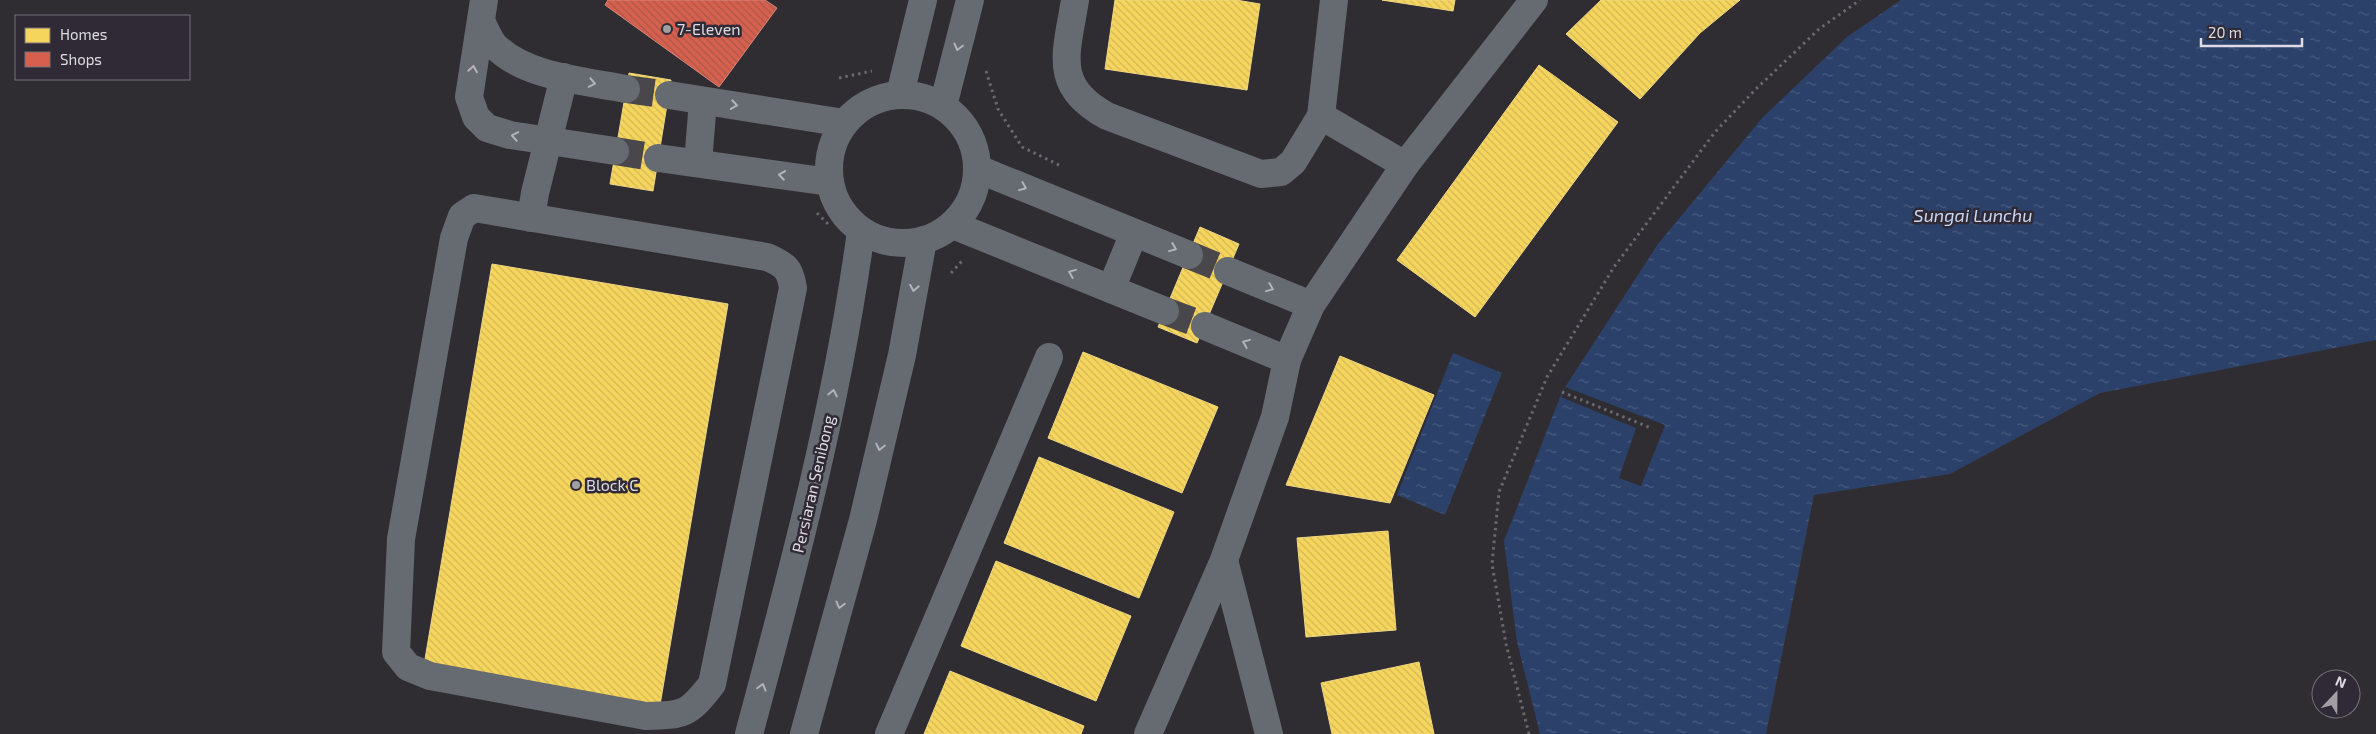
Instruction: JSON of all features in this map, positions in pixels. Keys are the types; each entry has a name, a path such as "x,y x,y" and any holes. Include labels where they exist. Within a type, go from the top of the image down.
{"street":[{"path":"900,94 923,0"},
{"path":"943,106 970,0"},
{"path":"1074,0 1065,64 1069,82 1081,98 1093,109 1107,116 1262,174 1281,172 1293,162 1321,116 1334,0"},
{"path":"1148,734 1224,560 1275,417 1287,360 1312,305 1405,165 1534,0"},
{"path":"482,11 494,45 510,58 545,74 626,89"},
{"path":"482,11 469,97 476,117 487,128 510,135 615,151"},
{"path":"531,218 535,193 564,77"},
{"path":"900,94 915,95 943,106 962,122 974,144 978,169 976,190 966,209 953,225 932,238 908,244 884,241 861,231 843,214 832,193 828,171 830,148 844,123 856,110 876,99 900,94"},
{"path":"669,95 844,123"},
{"path":"698,163 703,100"},
{"path":"1321,116 1405,165"},
{"path":"658,158 830,182"},
{"path":"978,169 1189,254"},
{"path":"474,208 531,218 767,257 780,263 791,272 793,288 712,684 696,704 680,715 646,716 430,676 408,668 396,652 401,539 454,238 462,216 474,208"},
{"path":"953,225 1165,310"},
{"name":"Persiaran Senibong","path":"749,734 808,514 852,300 861,231"},
{"path":"1111,288 1134,232"},
{"path":"804,734 865,510 902,355 923,240"},
{"path":"1228,271 1312,305"},
{"path":"1205,326 1287,360"},
{"path":"889,734 1049,357"},
{"path":"1224,560 1269,734"}],"path":[{"path":"1529,734 1506,644 1492,564 1498,492 1546,377 1614,267 1715,132 1756,89 1819,29 1860,0"},
{"path":"839,78 872,71 878,66"},
{"path":"985,69 998,109 1022,147 1065,168"},
{"path":"1562,392 1652,428"}],"water":[{"name":"Sungai Lunchu","path":"1901,0 2376,0 2376,340 2100,393 1950,474 1814,495 1766,734 1540,734 1517,642 1504,541 1562,392 1658,244 1763,117 1847,37"},
{"path":"1453,353 1502,373 1445,515 1397,495"}],"pier":[{"path":"1565,387 1665,425 1641,486 1619,478 1636,428 1561,397"}],"building: Homes":[{"path":"1115,0 1236,0 1260,4 1247,90 1105,69"},
{"path":"1382,0 1455,0 1453,11"},
{"path":"1601,0 1740,0 1700,33 1640,99 1566,34"},
{"path":"1539,65 1618,122 1475,317 1397,260"},
{"path":"629,73 671,80 653,191 610,184"},
{"path":"1200,227 1239,244 1197,343 1158,327"},
{"name":"Block C","path":"492,264 728,304 660,705 424,665"},
{"path":"1083,352 1218,407 1182,493 1048,438"},
{"path":"1340,356 1434,395 1390,503 1286,485"},
{"path":"1039,457 1174,512 1139,598 1004,543"},
{"path":"1388,531 1396,630 1306,637 1297,538"},
{"path":"996,561 1131,616 1096,701 961,646"},
{"path":"1419,662 1434,734 1332,734 1321,683"},
{"path":"950,671 1084,726 1081,734 924,734"}],"building: Shops":[{"path":"608,0 765,0 777,8 719,87 605,5"}],"tunnel":[{"path":"626,89 669,95"},
{"path":"615,151 658,158"},
{"path":"1189,255 1228,271"},
{"path":"1165,311 1205,326"}],"place":[{"name":"7-Eleven","path":"667,29"},
{"name":"Block C","path":"576,485"}]}
